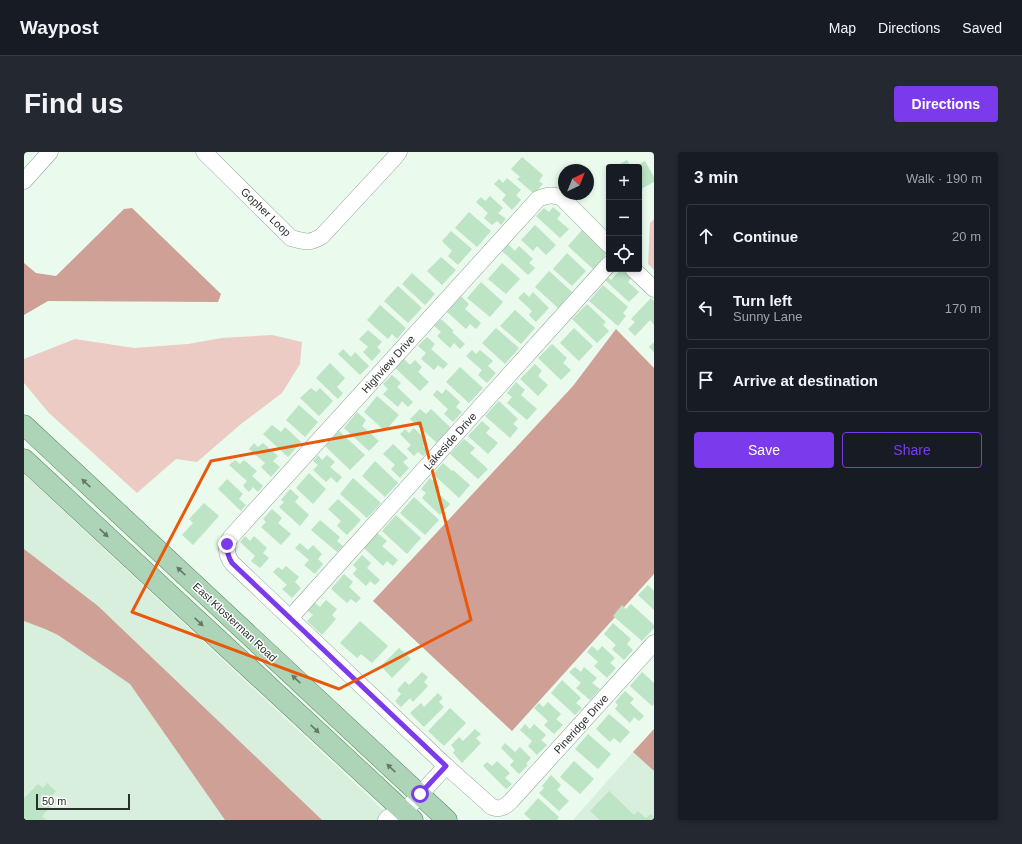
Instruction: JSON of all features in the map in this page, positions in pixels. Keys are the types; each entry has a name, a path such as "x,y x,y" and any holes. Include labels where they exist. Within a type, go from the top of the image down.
{"main road":[{"name":"East Klosterman Road","path":"24,425 447,820"},
{"path":"24,459 401,818"}],"street":[{"path":"24,181 50,152"},
{"name":"Gopher Loop","path":"204,152 291,238 304,241 313,241 322,236 399,152"},
{"name":"Highview Drive","path":"290,618 232,563 228,554 228,540 538,199 548,195 562,198 606,242"},
{"name":"Lakeside Drive","path":"290,618 606,267"},
{"path":"636,272 654,289"},
{"path":"290,618 446,766 420,794 401,818"},
{"name":"Pineridge Drive","path":"446,766 492,807 500,809 508,804 654,643"}],"highlighted area":[{"path":"420,423 471,620 339,689 132,612 211,461"}],"shaded area":[{"path":"132,208 221,294 218,302 48,301 24,315 24,263 36,273 56,276 124,209"},
{"path":"654,219 654,270 648,264 650,223"},
{"path":"616,329 654,368 654,574 512,731 373,601 573,386"},
{"path":"272,335 302,342 300,364 282,393 241,424 197,462 176,459 137,493 49,413 24,383 24,359 75,339 134,348 188,344 222,338"},
{"path":"24,474 394,820 24,820"},
{"path":"24,549 98,606 322,820 225,820 130,684 58,635 24,621"},
{"path":"654,729 654,771 633,752"},
{"path":"633,752 654,771 654,820 573,820"}],"building":[{"path":"522,157 543,175 539,181 543,184 534,194 517,179 520,177 511,169"},
{"path":"627,160 629,164 620,164"},
{"path":"645,161 654,177 654,182 642,188 642,164 640,164"},
{"path":"507,178 521,190 516,195 521,200 512,210 502,200 506,195 494,184 499,179 503,183"},
{"path":"490,196 503,208 498,213 506,219 501,225 497,221 492,225 484,218 488,213 476,202 481,197 485,201"},
{"path":"553,207 561,214 557,219 569,229 560,238 536,216 544,208 549,212"},
{"path":"469,212 491,231 477,247 455,228"},
{"path":"535,225 556,245 546,255 537,246 533,251 521,240"},
{"path":"582,230 606,252 606,254 593,269 568,246"},
{"path":"451,231 472,249 458,265 448,256 452,251 442,241"},
{"path":"508,244 515,251 519,246 533,259 529,263 535,268 528,275 502,251"},
{"path":"567,253 586,271 572,286 553,269"},
{"path":"441,257 456,270 442,285 427,271"},
{"path":"502,263 520,279 506,294 488,279"},
{"path":"549,271 572,292 558,308 535,287"},
{"path":"618,272 627,272 632,277 628,282 639,292 629,302 605,280 608,277 611,280"},
{"path":"412,273 435,294 425,305 402,284"},
{"path":"481,282 503,302 490,317 467,298"},
{"path":"603,285 628,307 623,313 626,316 618,326 589,301"},
{"path":"398,286 422,308 408,323 384,301"},
{"path":"524,292 529,297 533,292 549,308 536,322 529,315 532,311 518,298"},
{"path":"461,296 469,304 465,309 481,323 476,329 470,324 466,329 447,312"},
{"path":"651,298 654,301 654,325 650,320 635,336 628,329 635,322 631,319"},
{"path":"587,304 606,322 603,325 609,331 597,343 572,319"},
{"path":"380,305 406,328 397,339 392,334 388,339 367,320"},
{"path":"515,310 535,328 521,344 500,326"},
{"path":"441,319 465,344 460,349 454,343 450,348 437,336 441,332 434,326"},
{"path":"496,328 519,348 505,364 482,343"},
{"path":"574,328 593,346 579,361 560,343"},
{"path":"368,330 382,342 377,347 381,351 372,361 363,352 368,347 359,339"},
{"path":"427,337 435,344 431,349 448,364 443,369 438,365 434,370 421,359 426,353 418,346"},
{"path":"654,342 654,352 649,347"},
{"path":"552,344 567,358 563,363 571,370 561,380 538,358"},
{"path":"343,349 351,357 355,352 369,366 360,375 338,354"},
{"path":"472,350 476,354 480,350 493,361 488,366 496,373 487,383 478,375 482,370 466,356"},
{"path":"403,358 410,365 415,360 422,367 418,372 429,382 420,391 394,367"},
{"path":"330,363 345,378 337,387 343,393 338,399 316,378"},
{"path":"535,364 542,371 538,376 548,385 538,396 520,379"},
{"path":"460,367 483,388 469,403 446,382"},
{"path":"392,375 401,383 397,387 413,402 408,407 402,401 398,407 383,394 388,389 383,384"},
{"path":"516,382 525,390 521,395 537,409 527,420 507,403 512,397 507,393"},
{"path":"311,388 316,392 320,388 333,401 319,416 300,398"},
{"path":"446,389 460,402 456,407 462,412 453,422 444,414 448,409 433,395 437,390 442,394"},
{"path":"377,396 399,415 385,431 364,412"},
{"path":"499,401 518,419 513,424 518,428 510,438 485,416"},
{"path":"299,405 318,422 305,437 286,420"},
{"path":"420,409 426,414 431,409 451,428 437,443 410,419"},
{"path":"357,412 366,420 362,426 379,441 369,451 344,428"},
{"path":"482,421 490,428 486,433 498,443 488,454 468,436"},
{"path":"272,425 281,432 285,427 301,442 288,457 263,434"},
{"path":"414,428 427,441 423,446 428,451 423,456 418,452 414,456 407,449 411,445 400,434 405,429 409,433"},
{"path":"339,431 365,455 350,470 325,446"},
{"path":"464,439 475,448 470,453 488,469 478,479 450,454"},
{"path":"254,443 258,447 263,443 278,456 273,461 280,467 271,477 261,467 265,463 249,449"},
{"path":"393,444 408,458 403,462 409,468 400,478 391,469 395,465 383,454"},
{"path":"318,455 322,460 327,455 335,462 330,467 342,477 337,483 331,477 326,482 313,470 318,465 313,461"},
{"path":"235,460 240,464 244,460 257,471 252,476 263,486 258,492 253,487 249,492 243,486 247,481 229,465"},
{"path":"375,461 398,483 385,497 362,476"},
{"path":"443,463 470,485 459,498 433,474"},
{"path":"309,473 326,489 313,504 296,488"},
{"path":"353,478 381,503 367,518 340,494"},
{"path":"430,478 440,487 436,492 450,504 440,515 422,498 426,493 421,489"},
{"path":"227,479 243,494 239,499 246,505 241,511 218,489"},
{"path":"290,489 299,497 295,502 309,515 300,526 279,507 284,502 281,500"},
{"path":"414,497 439,520 425,535 400,513"},
{"path":"338,499 361,520 347,535 337,526 341,521 328,509"},
{"path":"204,503 219,516 193,545 182,535 193,523 189,519"},
{"path":"272,509 282,518 278,523 291,534 281,545 261,527 266,522 263,519"},
{"path":"396,515 421,538 407,554 382,531"},
{"path":"320,520 340,537 337,541 343,546 337,552 311,530"},
{"path":"377,533 387,541 382,546 398,560 393,566 387,561 383,566 364,548"},
{"path":"245,536 250,541 254,536 267,548 263,553 269,558 260,568 251,561 255,556 240,542"},
{"path":"300,543 308,550 313,545 322,554 318,559 323,564 315,574 304,565 309,560 295,548"},
{"path":"362,555 371,563 367,568 380,580 375,585 370,581 366,586 353,574 357,569 353,565"},
{"path":"286,566 299,577 295,582 301,588 292,598 282,589 287,585 273,572 278,567 282,570"},
{"path":"344,574 353,582 349,587 361,598 356,603 351,599 347,603 331,589"},
{"path":"648,585 654,591 654,610 638,595"},
{"path":"326,600 337,609 332,615 336,619 322,635 307,621 313,615 308,611 315,603 320,607"},
{"path":"631,604 654,625 654,628 642,641 613,616 622,605 626,609"},
{"path":"360,621 388,646 372,663 361,654 357,658 340,643"},
{"path":"613,623 631,639 627,644 633,650 624,660 612,649 616,645 604,634"},
{"path":"592,646 598,651 602,646 615,658 610,663 616,668 607,678 594,666 598,662 587,652"},
{"path":"399,648 411,659 392,678 381,666"},
{"path":"575,667 581,672 584,667 597,678 592,683 600,689 590,700 576,688 581,683 569,672"},
{"path":"422,672 428,677 424,682 428,686 413,702 410,698 401,707 395,701 401,694 397,690 405,681 409,685"},
{"path":"642,672 654,683 654,704 652,706 630,686"},
{"path":"562,680 581,698 576,703 582,708 575,715 551,693"},
{"path":"625,691 634,699 630,703 644,716 639,721 634,717 630,723 615,709 618,705 615,702"},
{"path":"438,693 443,698 439,702 444,707 424,727 410,713 421,703 424,707"},
{"path":"548,702 561,714 556,719 563,725 554,734 544,725 548,721 534,708 539,703 543,707"},
{"path":"450,708 466,723 444,746 428,731"},
{"path":"609,714 630,732 620,743 614,738 610,742 596,729"},
{"path":"525,724 530,729 534,724 546,735 541,740 547,745 537,755 528,746 532,741 520,730"},
{"path":"475,729 481,734 476,738 481,743 462,763 453,753 455,750 451,745 459,737 463,741"},
{"path":"588,734 611,754 598,769 575,749"},
{"path":"505,743 515,752 520,747 531,758 526,764 528,765 519,774 510,765 514,761 501,748"},
{"path":"497,761 510,773 505,778 512,784 506,789 483,766 487,762 492,766"},
{"path":"574,761 594,779 580,794 560,777"},
{"path":"551,775 561,785 557,790 569,801 559,811 539,793 544,788 542,786"},
{"path":"47,783 56,791 52,796 56,801 42,816 46,820 24,820 24,798 38,784 43,788"},
{"path":"609,791 634,815 638,811 646,818 651,814 654,817 654,820 600,820 590,811"},
{"path":"538,798 559,817 557,820 531,820 524,814"}],"route":[{"path":"227,544 229,559 232,563 446,766 420,794"}]}
